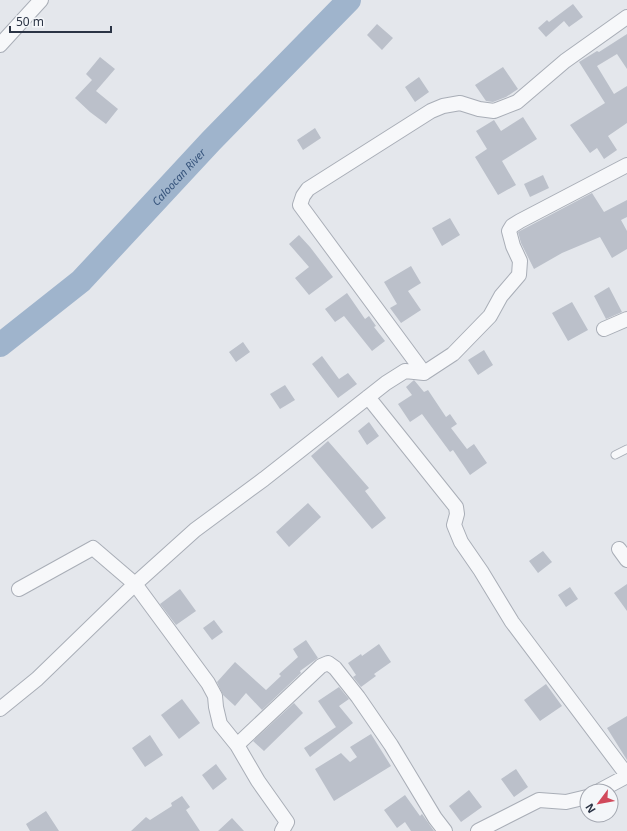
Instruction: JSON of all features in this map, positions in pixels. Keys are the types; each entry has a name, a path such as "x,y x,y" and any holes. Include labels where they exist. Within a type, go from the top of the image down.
{"street":[{"path":"0,45 41,0"},
{"path":"424,373 300,205 303,196 308,189 431,111 443,106 460,103 479,109 494,111 517,102 565,61 627,18"},
{"path":"0,709 37,679 135,584 195,530 264,479 386,383 405,372 424,373 453,354 490,316 501,296 519,274 520,261 513,246 509,231 512,226 627,165"},
{"path":"604,329 627,319"},
{"path":"368,397 456,507 457,514 454,525 461,542 481,571 512,622 627,776 614,783"},
{"path":"19,589 93,548 135,584 208,683 215,696 220,724 237,745 258,781 287,822 282,831"},
{"path":"237,745 321,666 328,663 335,668 358,697 391,745 435,818 445,831"},
{"path":"478,831 539,800 566,802 579,800"}],"lane":[{"path":"615,455 627,449"}],"building":[{"path":"573,4 583,17 569,27 564,21 546,37 538,28 547,20 549,22"},
{"path":"377,24 393,38 382,50 367,35"},
{"path":"627,34 627,69 617,54 597,66 614,94 627,86 627,123 608,136 617,150 604,159 597,148 590,153 570,125 605,103 579,62 597,51 599,52"},
{"path":"100,57 115,69 96,91 118,109 106,124 75,98 92,80 86,74"},
{"path":"503,67 518,89 506,97 493,102 486,101 475,85"},
{"path":"419,77 429,92 415,102 405,87"},
{"path":"523,117 537,139 502,161 516,185 498,195 475,157 487,149 476,131 494,120 501,131"},
{"path":"315,128 321,138 303,150 297,140"},
{"path":"543,175 549,188 530,197 524,184"},
{"path":"592,193 604,212 627,200 627,217 621,220 627,231 627,249 612,258 600,237 562,253 534,269 521,243 518,232"},
{"path":"450,218 460,235 442,246 432,228"},
{"path":"299,235 333,277 309,295 295,278 309,267 289,244"},
{"path":"411,266 421,283 408,291 421,310 401,323 390,308 397,304 384,282"},
{"path":"609,287 622,312 606,319 594,296"},
{"path":"347,293 365,319 369,316 376,326 374,327 385,341 372,351 344,316 335,322 325,309"},
{"path":"572,302 588,330 568,341 552,313"},
{"path":"243,342 250,352 236,362 229,352"},
{"path":"484,350 493,365 478,375 468,360"},
{"path":"322,356 339,379 348,373 357,384 338,398 312,364"},
{"path":"414,380 424,392 428,390 446,417 450,414 457,424 451,428 467,449 474,444 487,463 470,475 453,450 450,452 422,414 410,422 398,404 412,395 406,387"},
{"path":"285,385 295,400 280,409 270,394"},
{"path":"369,422 379,436 367,445 358,431"},
{"path":"328,441 369,488 365,491 386,518 372,529 311,456"},
{"path":"308,503 321,517 289,547 276,532"},
{"path":"543,551 552,562 538,573 529,561"},
{"path":"627,584 627,611 614,593"},
{"path":"570,587 578,599 566,607 558,595"},
{"path":"180,589 196,611 176,625 160,604"},
{"path":"214,620 223,632 212,640 203,628"},
{"path":"306,640 318,658 300,671 301,673 262,710 246,693 235,706 223,695 217,682 235,662 266,690 281,676 279,674 298,657 293,649"},
{"path":"379,644 391,662 374,674 376,676 361,687 353,677 356,675 348,663 361,654 362,656"},
{"path":"546,684 562,706 540,721 524,700"},
{"path":"339,687 349,699 339,706 353,723 340,733 318,701"},
{"path":"182,699 200,723 179,739 161,715"},
{"path":"294,703 303,713 264,751 253,741"},
{"path":"627,716 627,760 607,728"},
{"path":"336,727 340,733 310,757 304,748"},
{"path":"371,734 391,766 334,801 315,769 341,753 350,762 357,757 350,747"},
{"path":"150,735 163,755 145,767 132,748"},
{"path":"216,764 227,779 213,790 202,775"},
{"path":"516,769 528,787 514,797 501,779"},
{"path":"469,790 482,807 461,822 449,806"},
{"path":"405,795 420,816 422,814 434,831 411,831 405,822 397,828 384,810"},
{"path":"182,796 190,807 186,810 200,831 131,831 146,817 150,820 172,806 171,803"},
{"path":"46,811 59,831 30,831 26,824"},
{"path":"232,818 244,831 218,831"}],"waterway":[{"name":"Caloocan River","path":"0,345 81,281 211,141 349,0"}]}
